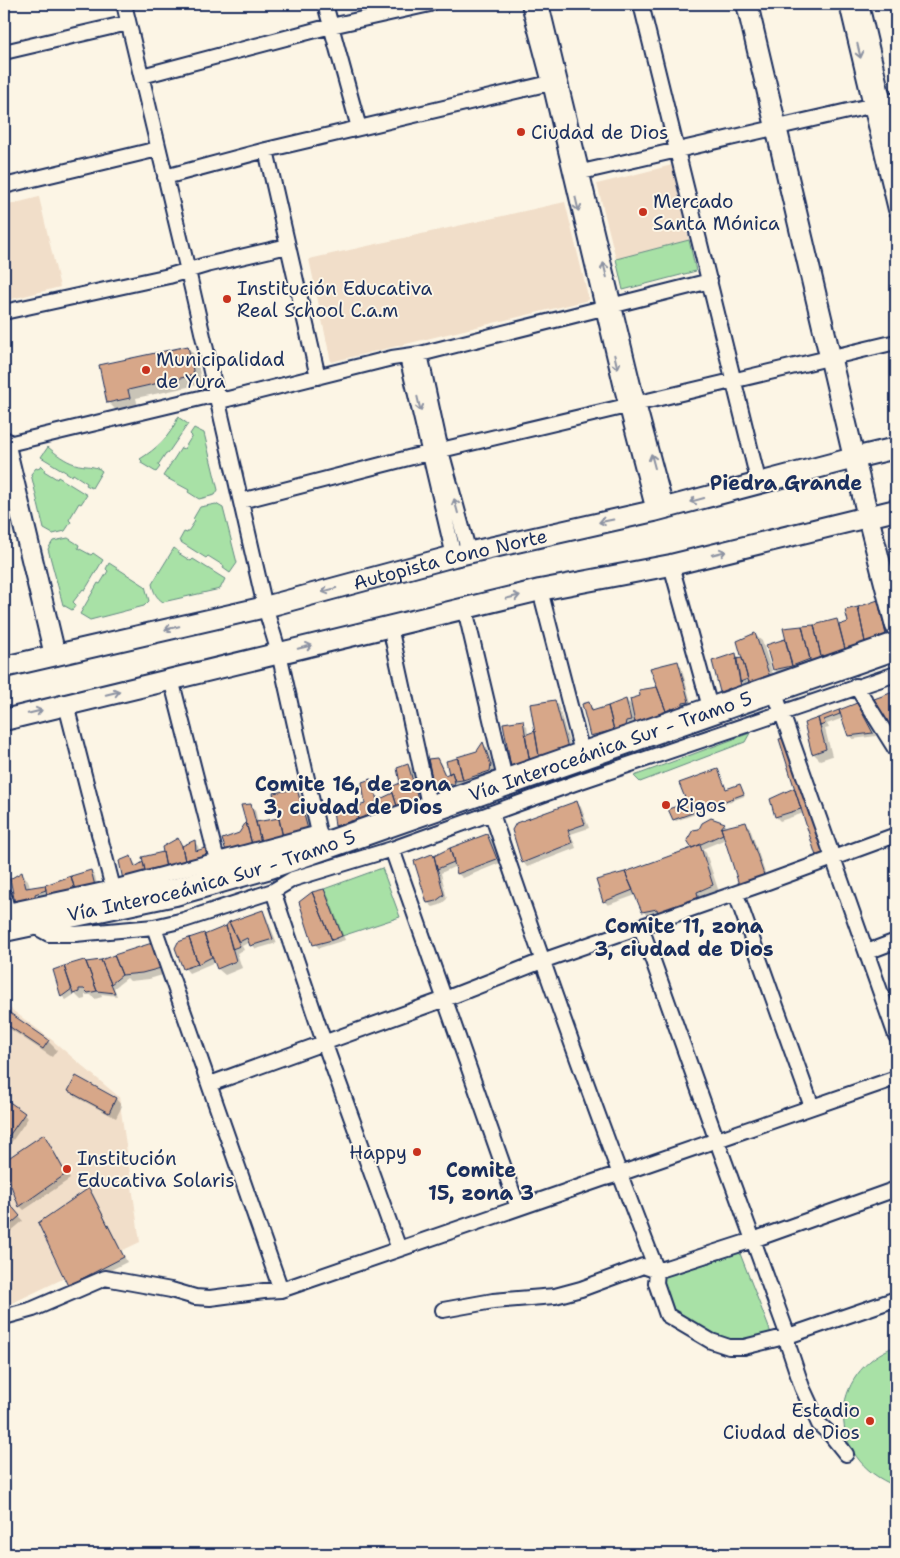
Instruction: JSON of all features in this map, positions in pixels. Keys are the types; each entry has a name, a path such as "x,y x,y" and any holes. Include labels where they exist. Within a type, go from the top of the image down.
{"highway":[{"name":"Vía Interoceánica Sur - Tramo 5","path":"5,919 31,923 199,886 270,865 323,839 430,809 710,711 778,700 896,646"}],"main road":[{"path":"747,4 868,517 896,626"},
{"path":"4,444 55,655"},
{"name":"Autopista Cono Norte","path":"4,667 265,607 461,554 660,510 896,448"},
{"path":"4,720 540,590 671,565 896,510"}],"street":[{"path":"4,896 5,919 217,860 323,839 279,653 265,607 217,394 124,4"},
{"path":"325,4 359,128"},
{"path":"142,76 331,26 430,4"},
{"path":"529,4 576,174"},
{"path":"541,4 576,174 632,405 660,510"},
{"path":"641,4 759,484"},
{"path":"848,4 884,103 896,210"},
{"path":"861,4 896,154"},
{"path":"4,52 128,22"},
{"path":"165,177 266,150 550,83"},
{"path":"576,174 884,103"},
{"path":"4,186 158,149"},
{"path":"266,150 318,377"},
{"path":"4,312 188,271 288,246"},
{"path":"217,394 224,400 710,281"},
{"path":"242,501 436,452 896,342"},
{"path":"414,355 461,554"},
{"path":"4,444 217,394"},
{"path":"671,565 710,711"},
{"path":"540,590 583,756"},
{"path":"465,609 506,783"},
{"path":"390,627 430,809"},
{"path":"31,923 49,934 75,934 154,927 184,920 273,891 293,879 392,849 492,814 574,783 778,700 856,686 896,674"},
{"path":"171,679 217,860"},
{"path":"856,686 896,750"},
{"path":"778,700 896,1036"},
{"path":"66,705 113,888"},
{"path":"541,770 574,783"},
{"path":"492,814 542,962 656,1271 656,1283 667,1315 712,1341 729,1347 744,1347 788,1336 896,1299"},
{"path":"210,1084 542,962 736,894 896,834"},
{"path":"392,849 518,1208"},
{"path":"273,891 324,1042 399,1249"},
{"path":"736,894 812,1107"},
{"path":"154,927 282,1290"},
{"path":"641,927 788,1336 788,1345 802,1387 819,1424 846,1454"},
{"path":"867,952 896,941"},
{"path":"4,1317 33,1309 106,1278 202,1297 282,1290 896,1078"},
{"path":"443,1310 493,1301 555,1296 581,1289 643,1266 656,1271 753,1240 896,1189"}],"shaded area":[{"name":"Mercado Santa Mónica","path":"672,165 689,240 616,259 597,184"},
{"path":"39,197 60,287 4,301 4,206"},
{"path":"565,202 589,300 331,362 309,259"},
{"name":"Institución Educativa Solaris","path":"4,1004 52,1040 119,1097 140,1242 4,1307"}],"green space":[{"path":"689,240 696,271 623,290 616,259"},
{"path":"178,417 188,424 158,465 160,467 156,472 141,463 140,459 162,441"},
{"path":"194,428 204,433 218,490 215,495 199,499 188,492 189,490 163,476 181,448 184,449 192,436 190,434"},
{"path":"48,447 71,463 97,468 102,471 92,488 73,474 72,476 41,457"},
{"path":"41,465 45,469 44,471 57,479 58,477 87,495 81,504 79,503 65,531 53,534 44,529 31,474"},
{"path":"216,504 223,508 237,563 230,573 223,568 224,566 208,556 206,558 179,541 184,532 187,533 195,521 193,519 200,507"},
{"path":"68,538 79,545 78,548 91,555 93,553 103,560 85,590 83,589 73,602 76,605 72,610 63,605 48,549 53,541"},
{"path":"174,548 178,553 191,561 193,559 225,579 220,589 163,602 156,594 152,584"},
{"path":"109,563 145,586 149,601 144,606 90,620 80,614 98,583 100,584 108,571 106,569"},
{"path":"750,733 745,742 640,782 634,776"},
{"path":"382,868 400,917 342,936 324,889"},
{"path":"739,1251 771,1333 747,1341 732,1342 709,1335 672,1312 661,1276"},
{"name":"Estadio Ciudad de Dios","path":"896,1346 896,1486 873,1473 856,1456 847,1437 844,1416 847,1395 857,1375 873,1358"}],"building":[{"name":"Municipalidad de Yura","path":"188,346 194,375 128,390 130,398 107,403 99,365"},
{"path":"878,600 886,635 865,642 858,607"},
{"path":"858,607 865,642 845,649 839,625 848,622 845,610"},
{"path":"837,619 846,653 822,661 814,625"},
{"path":"814,625 822,661 811,664 802,626"},
{"path":"802,626 810,659 792,666 783,628"},
{"path":"755,633 770,677 749,683 737,641"},
{"path":"785,639 792,666 773,670 766,645"},
{"path":"736,653 741,687 732,692 730,688 720,692 712,661"},
{"path":"742,658 748,679 740,682 736,659"},
{"path":"678,661 689,702 683,703 683,708 673,711 672,708 666,711 650,668"},
{"path":"657,687 666,711 664,714 635,723 630,699 640,696 639,690"},
{"path":"896,691 896,737 874,699"},
{"path":"626,699 631,720 626,721 625,726 614,730 608,706"},
{"path":"555,700 568,748 539,756 530,704"},
{"path":"589,702 592,711 608,706 614,730 590,736 582,704"},
{"path":"857,703 873,733 848,736 839,710"},
{"path":"839,710 840,714 824,720 825,724 820,726 818,718"},
{"path":"818,718 826,749 812,754 804,723"},
{"path":"523,720 530,763 511,767 503,723"},
{"path":"535,731 540,762 530,763 525,735"},
{"path":"784,738 826,857 765,883 764,875 816,856 779,739"},
{"path":"483,742 491,765 490,771 463,780 457,757 477,751"},
{"path":"437,758 445,775 452,772 455,783 438,789 434,787 428,759"},
{"path":"458,758 463,780 455,781 452,772 449,774 446,761"},
{"path":"408,764 418,799 397,806 391,787 400,783 397,768"},
{"path":"718,769 726,789 740,784 744,794 673,820 668,809 687,803 679,783"},
{"path":"371,779 381,814 359,823 355,807 365,804 362,782"},
{"path":"794,788 801,809 775,817 770,799"},
{"path":"297,789 309,833 284,842 273,793"},
{"path":"393,793 397,806 380,812 376,801"},
{"path":"577,801 585,824 568,830 572,843 522,863 512,830 516,823"},
{"path":"251,804 262,846 253,848 241,805"},
{"path":"355,807 358,819 335,826 333,811"},
{"path":"279,818 284,842 262,846 256,822"},
{"path":"711,818 725,823 721,828 723,834 692,848 687,840 693,830 699,829 702,823"},
{"path":"246,822 253,848 228,857 222,839 239,833"},
{"path":"746,822 764,875 740,888 721,828"},
{"path":"487,834 497,859 457,874 450,848"},
{"path":"178,838 182,846 186,866 167,873 162,847"},
{"path":"195,840 196,851 205,848 208,860 186,866 182,846"},
{"path":"700,845 713,885 697,892 699,901 658,915 657,909 642,912 625,872"},
{"path":"450,848 454,862 437,869 434,856"},
{"path":"163,852 167,873 147,879 142,857"},
{"path":"432,854 444,895 436,901 427,903 414,861"},
{"path":"131,856 135,867 143,862 147,879 123,880 119,861"},
{"path":"91,870 96,890 76,894 71,876"},
{"path":"22,872 26,888 45,885 46,890 35,894 36,903 16,908 10,879"},
{"path":"625,872 633,890 603,902 596,880"},
{"path":"71,876 76,894 48,900 45,885"},
{"path":"324,889 342,936 332,940 312,892"},
{"path":"312,892 332,940 313,945 299,902"},
{"path":"263,910 273,939 250,946 247,938 239,942 229,922"},
{"path":"229,922 240,946 232,949 226,926"},
{"path":"226,926 236,961 217,969 204,935"},
{"path":"204,933 212,957 198,964 189,938"},
{"path":"189,938 198,964 183,969 175,948 178,942"},
{"path":"152,943 161,968 142,973 122,975 114,955"},
{"path":"114,955 122,975 111,984 101,960"},
{"path":"84,960 97,991 88,993 84,989 79,989 79,992 73,994 64,966"},
{"path":"101,960 115,993 97,991 86,962"},
{"path":"64,966 72,989 61,997 53,970"},
{"path":"4,1009 49,1040 43,1049 4,1023"},
{"path":"76,1076 116,1098 109,1113 68,1091"},
{"path":"4,1098 25,1113 4,1143"},
{"path":"44,1134 66,1174 19,1207 4,1167 4,1161"},
{"path":"89,1188 124,1257 68,1286 38,1223"},
{"path":"8,1202 20,1216 4,1230 4,1206"}],"place":[{"name":"Ciudad de Dios","path":"521,132"},
{"name":"Mercado Santa Mónica","path":"643,212"},
{"name":"Institución Educativa Real School C.a.m","path":"227,299"},
{"name":"Municipalidad de Yura","path":"146,370"},
{"name":"Rigos","path":"666,805"},
{"name":"Happy","path":"417,1152"},
{"name":"Institución Educativa Solaris","path":"67,1169"},
{"name":"Estadio Ciudad de Dios","path":"870,1421"}],"district":[{"name":"Piedra Grande","path":"786,483"},
{"name":"Comite 16, de zona 3, ciudad de Dios","path":"353,796"},
{"name":"Comite 11, zona 3, ciudad de Dios","path":"684,938"},
{"name":"Comite 15, zona 3","path":"481,1182"}]}
